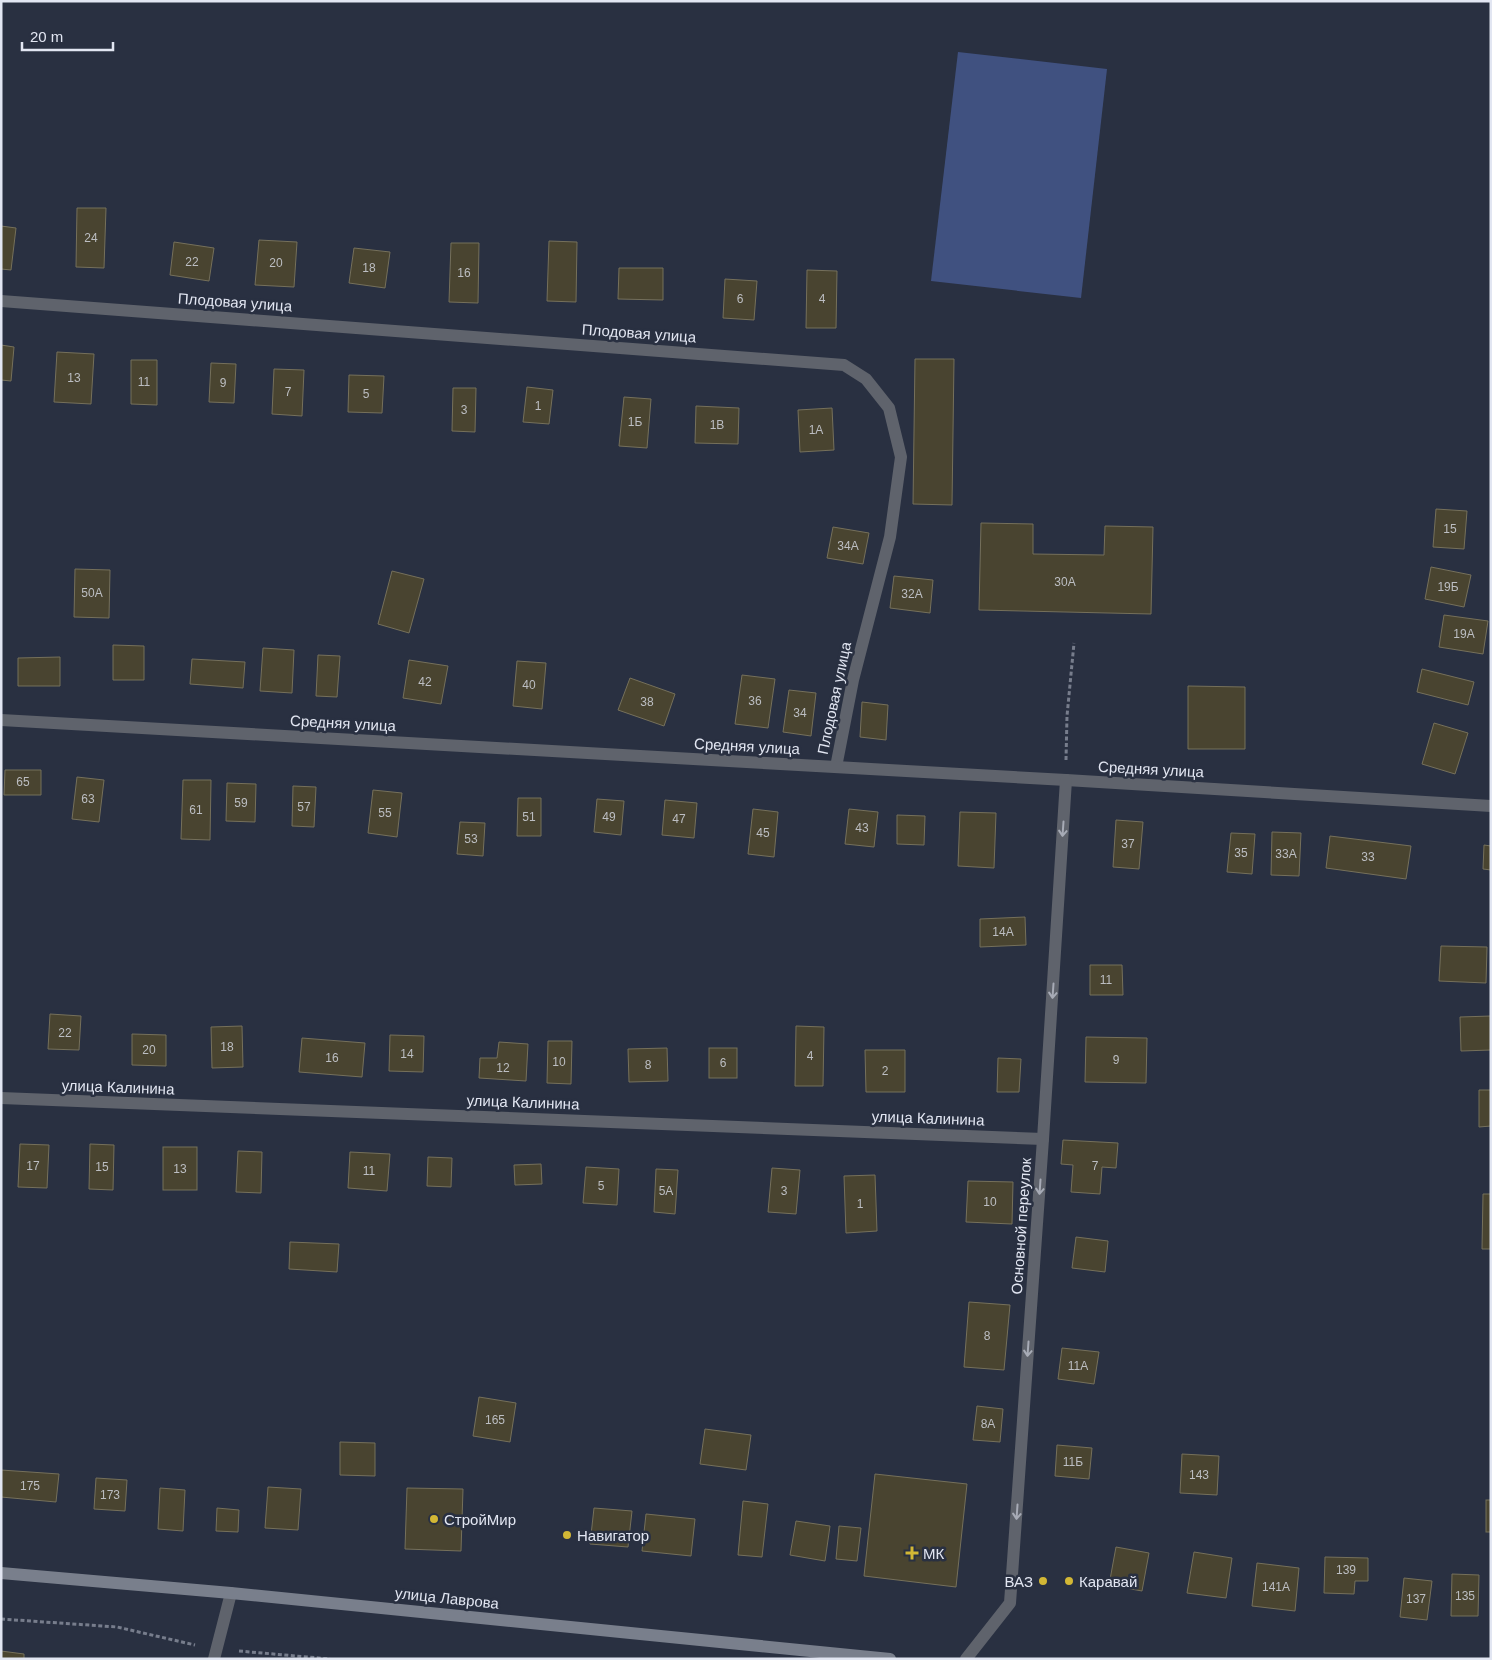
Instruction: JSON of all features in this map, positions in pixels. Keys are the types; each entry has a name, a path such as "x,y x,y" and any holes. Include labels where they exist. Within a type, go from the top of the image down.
{"main road":[{"name":"улица Лаврова","path":"1,1573 232,1593 890,1659"}],"street":[{"name":"Плодовая улица","path":"1,300 844,365 866,379 889,408 900,457 890,537 852,680 836,767"},
{"name":"Средняя улица","path":"1,720 1491,806"},
{"name":"Основной переулок","path":"966,1659 1010,1603 1066,780"},
{"name":"улица Калинина","path":"1,1098 1043,1139"},
{"path":"215,1654 232,1593"}],"path":[{"path":"1066,780 1067,716 1074,643"},
{"path":"1,1618 117,1627 215,1654 330,1659"}],"shaded area":[{"path":"958,52 1107,69 1081,298 931,281"}],"building":[{"path":"77,208 106,208 104,268 76,267"},
{"path":"1,226 16,228 11,270 1,269"},
{"path":"259,240 297,242 294,287 255,285"},
{"path":"549,241 577,242 576,302 547,301"},
{"path":"174,242 214,248 209,281 170,275"},
{"path":"451,243 479,243 478,303 449,302"},
{"path":"354,248 390,252 385,288 349,283"},
{"path":"619,268 663,268 663,300 618,299"},
{"path":"807,270 837,271 836,328 806,328"},
{"path":"725,279 757,281 754,320 723,318"},
{"path":"1,345 14,347 11,381 1,380"},
{"path":"57,352 94,354 91,404 54,402"},
{"path":"915,359 954,359 952,505 913,504"},
{"path":"131,360 157,360 157,405 131,404"},
{"path":"211,363 236,364 234,403 209,402"},
{"path":"274,369 304,370 302,416 272,414"},
{"path":"349,375 384,376 382,413 348,412"},
{"path":"527,387 553,390 549,424 523,422"},
{"path":"453,388 476,388 475,432 452,431"},
{"path":"624,397 651,399 647,448 619,446"},
{"path":"696,406 739,408 738,444 695,443"},
{"path":"832,408 834,450 800,452 798,410"},
{"path":"1436,509 1467,511 1464,549 1433,547"},
{"path":"981,523 1033,524 1033,554 1104,555 1105,526 1153,527 1151,614 979,610"},
{"path":"833,527 869,533 863,564 827,558"},
{"path":"1431,567 1471,575 1464,607 1425,599"},
{"path":"75,569 110,570 109,618 74,617"},
{"path":"392,571 424,579 409,633 378,624"},
{"path":"894,576 933,580 930,613 890,608"},
{"path":"1444,615 1488,621 1483,654 1439,647"},
{"path":"113,645 144,646 144,680 113,680"},
{"path":"263,648 294,650 292,693 260,691"},
{"path":"318,655 340,656 337,697 316,696"},
{"path":"60,657 60,686 18,686 18,658"},
{"path":"192,659 245,662 243,688 190,684"},
{"path":"409,660 448,666 441,704 403,698"},
{"path":"517,661 546,663 542,709 513,706"},
{"path":"1422,669 1474,682 1468,705 1417,692"},
{"path":"742,675 775,679 768,728 735,724"},
{"path":"630,678 675,694 664,726 618,710"},
{"path":"1188,686 1245,687 1245,749 1188,749"},
{"path":"789,690 816,693 811,736 783,732"},
{"path":"862,702 888,705 886,740 860,737"},
{"path":"1434,723 1468,733 1455,774 1422,764"},
{"path":"5,770 41,770 41,795 4,795"},
{"path":"77,777 104,780 99,822 72,819"},
{"path":"183,780 211,780 210,840 181,839"},
{"path":"227,783 256,784 255,822 226,821"},
{"path":"293,786 316,787 314,827 292,826"},
{"path":"373,790 402,793 397,837 368,833"},
{"path":"518,798 541,798 541,836 517,836"},
{"path":"597,799 624,801 621,835 594,832"},
{"path":"665,800 697,803 694,838 662,835"},
{"path":"753,809 778,812 774,857 748,854"},
{"path":"849,809 878,812 874,847 845,844"},
{"path":"960,812 996,813 994,868 958,866"},
{"path":"897,815 925,816 924,845 897,844"},
{"path":"1116,820 1143,822 1139,869 1113,867"},
{"path":"460,822 485,823 483,856 457,854"},
{"path":"1272,832 1301,833 1299,876 1271,875"},
{"path":"1231,833 1255,834 1252,874 1227,872"},
{"path":"1330,836 1411,846 1406,879 1326,868"},
{"path":"1484,845 1491,846 1491,870 1483,869"},
{"path":"1025,917 1026,945 980,947 980,919"},
{"path":"1441,946 1487,947 1486,983 1439,981"},
{"path":"1090,965 1122,965 1123,995 1090,995"},
{"path":"50,1014 81,1016 79,1050 48,1049"},
{"path":"1491,1016 1491,1050 1461,1051 1460,1017"},
{"path":"242,1026 243,1067 212,1068 211,1027"},
{"path":"796,1026 824,1027 823,1086 795,1086"},
{"path":"132,1034 166,1035 166,1066 132,1065"},
{"path":"390,1035 424,1036 423,1072 389,1071"},
{"path":"1086,1037 1147,1038 1146,1083 1085,1082"},
{"path":"302,1038 365,1043 362,1077 299,1072"},
{"path":"548,1041 572,1041 571,1084 547,1083"},
{"path":"499,1042 528,1044 526,1081 479,1078 480,1058 497,1058"},
{"path":"667,1048 668,1081 629,1082 628,1049"},
{"path":"709,1048 737,1048 737,1078 709,1078"},
{"path":"865,1050 905,1050 905,1092 866,1092"},
{"path":"998,1058 1021,1059 1019,1092 997,1092"},
{"path":"1479,1090 1491,1090 1491,1126 1479,1127"},
{"path":"1063,1140 1118,1143 1116,1168 1102,1167 1100,1194 1071,1192 1073,1165 1061,1164"},
{"path":"20,1144 49,1145 47,1188 18,1187"},
{"path":"90,1144 114,1145 113,1190 89,1189"},
{"path":"163,1147 197,1147 197,1190 163,1190"},
{"path":"238,1151 262,1152 261,1193 236,1192"},
{"path":"350,1152 390,1154 387,1191 348,1188"},
{"path":"428,1157 452,1158 451,1187 427,1186"},
{"path":"541,1164 542,1184 515,1185 514,1165"},
{"path":"586,1167 619,1169 617,1205 583,1203"},
{"path":"772,1168 800,1170 796,1214 768,1212"},
{"path":"656,1169 678,1170 675,1214 654,1212"},
{"path":"875,1175 877,1231 846,1233 844,1176"},
{"path":"968,1181 1013,1182 1012,1224 966,1222"},
{"path":"1483,1194 1491,1194 1491,1249 1482,1249"},
{"path":"1076,1237 1108,1241 1105,1272 1072,1268"},
{"path":"290,1242 339,1244 337,1272 289,1269"},
{"path":"969,1302 1010,1305 1004,1370 964,1367"},
{"path":"1062,1348 1099,1352 1094,1384 1058,1379"},
{"path":"479,1397 516,1403 510,1442 473,1436"},
{"path":"977,1406 1003,1409 1000,1442 973,1440"},
{"path":"705,1429 751,1435 746,1470 700,1464"},
{"path":"340,1442 375,1443 375,1476 340,1475"},
{"path":"1057,1445 1092,1448 1089,1479 1055,1476"},
{"path":"1182,1454 1219,1456 1217,1495 1180,1493"},
{"path":"1,1470 59,1474 56,1502 1,1497"},
{"path":"875,1474 967,1484 956,1587 864,1576"},
{"path":"96,1478 127,1480 125,1511 94,1509"},
{"path":"268,1487 301,1489 298,1530 265,1528"},
{"path":"160,1488 185,1490 183,1531 158,1529"},
{"name":"СтройМир","path":"407,1488 463,1489 461,1551 405,1549"},
{"path":"1486,1500 1491,1500 1491,1532 1486,1532"},
{"path":"743,1501 768,1504 762,1557 738,1555"},
{"path":"217,1508 239,1510 238,1532 216,1531"},
{"path":"594,1508 632,1511 628,1547 590,1544"},
{"path":"646,1514 695,1519 691,1556 642,1551"},
{"path":"796,1521 830,1526 825,1561 790,1555"},
{"path":"839,1526 861,1528 857,1561 836,1559"},
{"path":"1116,1547 1149,1553 1142,1591 1109,1585"},
{"path":"1194,1552 1232,1558 1226,1598 1187,1593"},
{"path":"1325,1557 1368,1558 1368,1581 1355,1581 1354,1594 1324,1593"},
{"path":"1257,1563 1299,1568 1295,1611 1252,1606"},
{"path":"1452,1574 1479,1575 1478,1616 1451,1616"},
{"path":"1404,1578 1432,1581 1427,1620 1400,1617"},
{"path":"1,1651 24,1654 24,1659 1,1659"}],"place":[{"name":"СтройМир","path":"434,1519"},
{"name":"Навигатор","path":"567,1535"},
{"name":"МК","path":"912,1553"},
{"name":"ВАЗ","path":"1043,1581"},
{"name":"Каравай","path":"1069,1581"}]}
